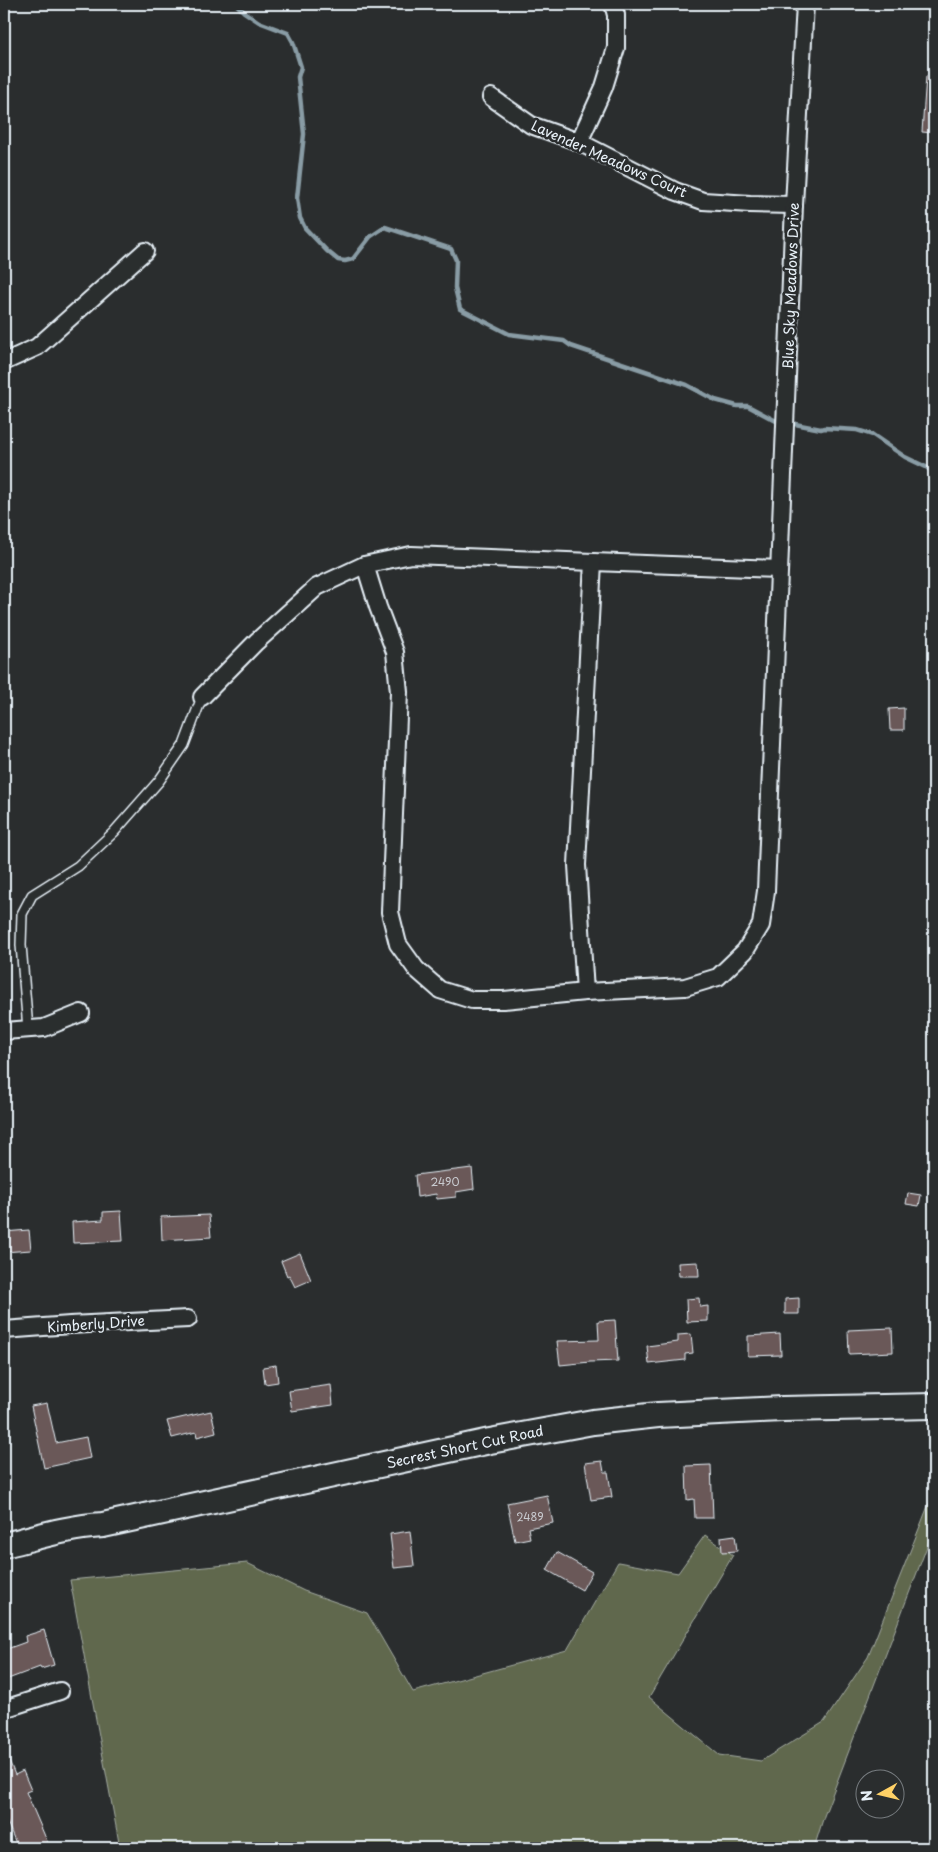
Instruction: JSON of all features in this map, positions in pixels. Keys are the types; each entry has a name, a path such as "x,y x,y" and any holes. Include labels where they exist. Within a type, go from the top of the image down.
{"main road":[{"name":"Secrest Short Cut Road","path":"4,1545 60,1531 84,1526 103,1525 490,1440 593,1422 658,1415 934,1406"}],"street":[{"path":"579,142 604,87 616,48 616,15 613,4"},
{"name":"Blue Sky Meadows Drive","path":"365,565 395,652 399,692 390,912 398,944 416,970 440,990 472,1000 504,1000 585,992 685,987 718,977 745,951 760,925 766,891 794,205 805,4"},
{"name":"Lavender Meadows Court","path":"491,97 531,125 579,142 675,191 703,201 794,205"},
{"path":"4,362 37,347 145,250"},
{"path":"202,697 256,642 317,587 365,565 411,555 779,569"},
{"path":"585,992 578,865 593,562"},
{"path":"4,1031 44,1028 81,1013"},
{"name":"Kimberly Drive","path":"4,1330 188,1319"},
{"path":"4,1708 60,1691"}],"lane":[{"path":"28,1030 21,945 22,914 32,895 78,866 114,832 159,781 184,745 202,697"}],"green space":[{"path":"934,1491 934,1528 824,1816 814,1848 120,1848 70,1580 247,1563 304,1591 367,1613 413,1692 567,1650 618,1562 678,1573 705,1535 733,1555 649,1697 719,1755 761,1761 824,1722 868,1657"}],"building":[{"path":"926,76 934,77 934,133 922,132"},
{"path":"904,708 904,730 890,730 889,709"},
{"path":"472,1168 474,1189 456,1192 456,1197 437,1199 436,1194 417,1197 415,1175"},
{"path":"908,1193 921,1195 919,1206 906,1204"},
{"path":"121,1211 123,1241 73,1243 72,1222 103,1220 103,1212"},
{"path":"209,1215 211,1237 162,1240 161,1217"},
{"path":"29,1230 31,1250 4,1252 4,1232"},
{"path":"300,1253 311,1280 295,1287 289,1275 287,1276 281,1261"},
{"path":"698,1262 699,1276 679,1276 678,1263"},
{"path":"699,1298 700,1307 708,1306 708,1321 687,1322 686,1299"},
{"path":"799,1298 799,1314 785,1314 785,1299"},
{"path":"615,1320 618,1361 560,1365 557,1341 599,1340 598,1321"},
{"path":"892,1328 893,1352 849,1354 848,1330"},
{"path":"691,1334 693,1353 685,1354 685,1360 649,1364 647,1346 678,1342 678,1335"},
{"path":"780,1334 781,1355 748,1356 748,1336"},
{"path":"276,1365 278,1382 265,1384 263,1367"},
{"path":"331,1385 333,1405 292,1411 289,1391"},
{"path":"47,1403 56,1443 86,1437 90,1458 44,1468 31,1406"},
{"path":"211,1411 216,1432 197,1437 196,1432 172,1438 167,1421"},
{"path":"602,1461 604,1472 608,1472 612,1497 591,1500 585,1463"},
{"path":"711,1465 713,1518 695,1518 694,1499 687,1500 686,1466"},
{"path":"547,1495 553,1523 528,1528 530,1538 515,1541 507,1503"},
{"path":"410,1531 414,1566 394,1568 390,1534"},
{"path":"735,1535 737,1551 722,1552 721,1537"},
{"path":"557,1552 592,1572 582,1590 547,1570"},
{"path":"44,1630 54,1665 41,1669 40,1667 8,1679 7,1676 4,1678 4,1650 26,1642 25,1636"},
{"path":"4,1748 15,1775 23,1771 31,1790 26,1792 50,1848 18,1848 4,1815"}],"waterway":[{"path":"236,4 259,22 288,33 293,42 301,67 298,77 304,134 297,198 300,218 305,228 338,260 353,259 370,237 385,227 451,249 456,260 455,288 460,309 509,334 564,341 571,346 687,385 715,400 737,406 748,406 778,422"},
{"path":"795,424 821,429 857,430 873,435 905,457 934,473"}]}
